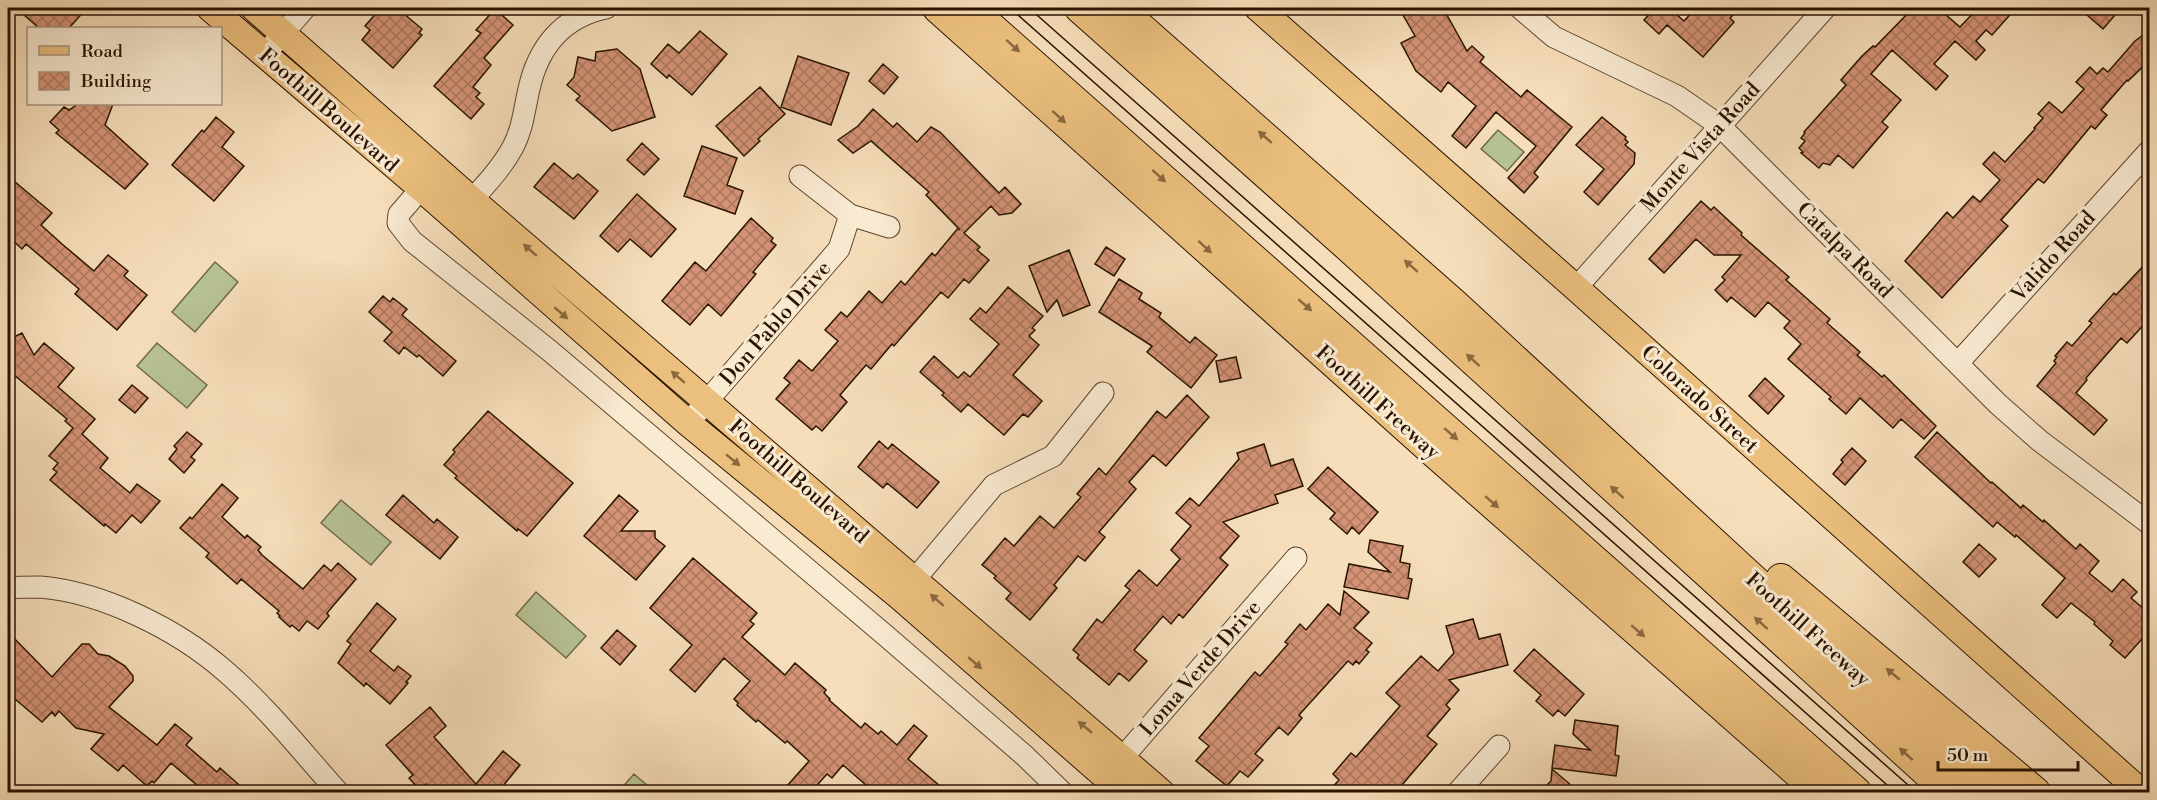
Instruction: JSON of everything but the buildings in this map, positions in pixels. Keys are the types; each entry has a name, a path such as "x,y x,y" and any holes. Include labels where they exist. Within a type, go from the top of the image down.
{"highway":[{"name":"Foothill Freeway","path":"938,8 1417,436 1821,792"},
{"path":"969,8 1856,792"},
{"path":"1080,8 1343,242 1949,792"},
{"name":"Foothill Freeway","path":"1118,8 1455,304 1846,665 1990,792"},
{"path":"1455,304 2035,792"},
{"path":"1715,699 1800,792"}],"main road":[{"name":"Foothill Boulevard","path":"210,8 323,106 429,179 472,200 706,402 1114,785"},
{"name":"Foothill Boulevard","path":"254,8 283,33 429,179 454,219 688,423 907,589 1122,758 1161,792"},
{"name":"Colorado Street","path":"1258,8 2141,792"}],"street":[{"path":"265,54 305,8"},
{"path":"454,219 472,200 513,147 523,124 529,88 540,57 555,33 590,11 606,8"},
{"name":"Catalpa Road","path":"1520,8 1554,37 1677,96 1719,125 1998,404 2040,441 2150,524"},
{"name":"Monte Vista Road","path":"1576,288 1825,8"},
{"name":"Valido Road","path":"1958,363 2150,150"},
{"path":"800,176 850,216 889,227"},
{"path":"429,179 399,214 398,223 412,241 550,351 885,635 1025,756 1062,792"},
{"name":"Don Pablo Drive","path":"688,423 839,249 850,216"},
{"path":"907,589 994,485 1053,456 1103,393"},
{"name":"Loma Verde Drive","path":"1114,785 1122,758 1296,558"},
{"path":"8,588 41,587 87,597 137,615 178,636 226,672 268,714 338,792"},
{"path":"1458,792 1499,746"}],"green space":[{"path":"1498,130 1524,152 1507,171 1481,149"},
{"path":"215,262 238,282 195,332 172,312"},
{"path":"157,343 207,385 187,408 137,366"},
{"path":"341,500 391,542 371,565 321,523"},
{"path":"536,592 586,636 566,658 516,615"},
{"path":"634,774 655,792 618,792"}],"tram line":[{"path":"1010,8 1895,792"},
{"path":"1029,8 1916,792"}]}
